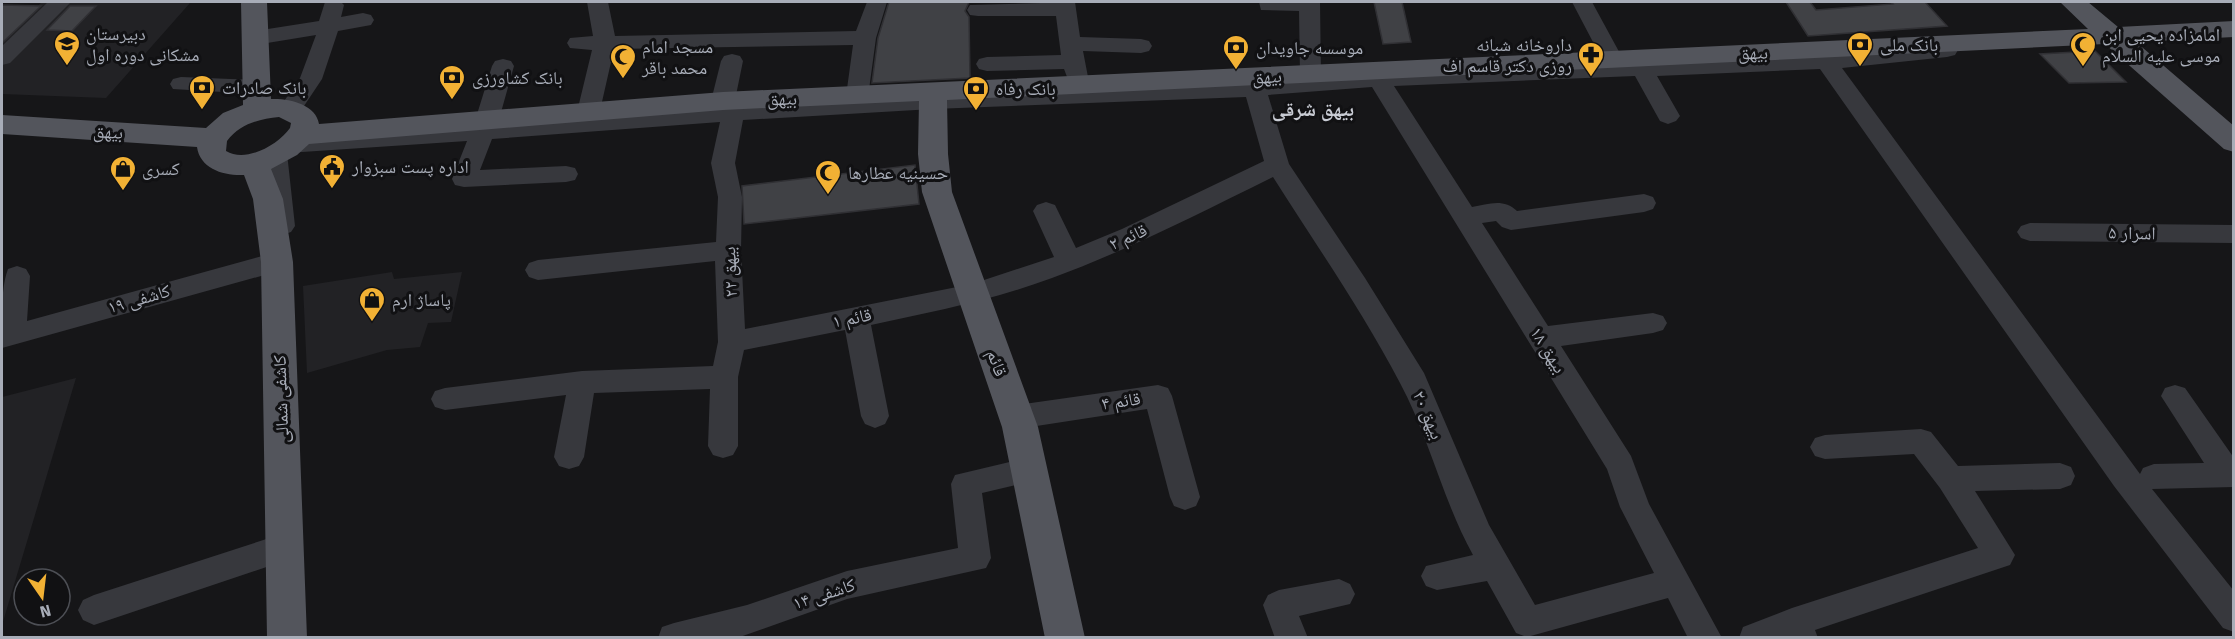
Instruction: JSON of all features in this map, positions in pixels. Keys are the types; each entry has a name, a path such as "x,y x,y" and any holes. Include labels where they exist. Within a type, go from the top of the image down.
{"main road":[{"path":"254,2 257,99"},
{"path":"2073,2 2098,35 2234,142"},
{"name":"بیهق","path":"283,142 485,125 590,112 728,107 856,96 933,96 1074,64 1253,83 1311,74 1376,75 2234,29"},
{"name":"قائم","path":"933,96 933,154 937,192 1017,417 1065,638"},
{"path":"257,99 280,108 283,142 232,165 220,162 213,156 211,147 214,138 257,99"},
{"name":"بیهق","path":"2,125 214,138"},
{"name":"کاشفی شمالی","path":"283,142 268,199 277,262 287,638"}],"street":[{"path":"2,58 60,2"},
{"path":"590,112 605,42 598,2"},
{"path":"856,96 866,38 877,2"},
{"path":"1269,2 1269,5 1310,3 1311,74"},
{"path":"1582,2 1630,62 1668,116"},
{"path":"978,10 1066,5 1074,64"},
{"path":"307,638 283,142 311,79 331,15"},
{"path":"255,38 331,15 363,20"},
{"path":"1630,62 1826,62 2098,35"},
{"path":"578,43 866,38"},
{"path":"987,64 1074,64 1141,46"},
{"name":"بیهق ۲۲","path":"723,446 724,377 732,342 728,250 730,197 723,163 732,61"},
{"path":"1826,62 2125,477 2234,618"},
{"path":"503,66 485,125 464,179 566,174"},
{"path":"485,125 728,107 1253,83 1376,75"},
{"name":"بیهق ۱۸","path":"1376,75 1621,465 1635,507 1706,638"},
{"name":"بیهق ۲۰","path":"1253,83 1277,165 1356,285 1414,381 1476,531 1527,622 1674,582"},
{"path":"181,84 257,99"},
{"name":"قائم ۲","path":"972,294 1069,261 1131,236 1277,165"},
{"path":"1466,217 1502,210 1511,220 1644,203"},
{"path":"1046,212 1069,261"},
{"name":"اسرار ۵","path":"2030,232 2232,235"},
{"path":"538,270 728,250"},
{"name":"کاشفی ۱۹","path":"7,336 277,262"},
{"path":"7,336 17,276"},
{"name":"قائم ۱","path":"732,342 972,294"},
{"path":"856,318 875,416"},
{"path":"1541,338 1653,323"},
{"path":"445,399 582,382 724,377"},
{"path":"569,456 582,382"},
{"name":"قائم ۴","path":"1017,417 1158,396 1185,497"},
{"path":"2175,396 2231,474"},
{"path":"1755,638 1797,630 2000,555 1951,478 1921,441 1825,447"},
{"name":"کاشفی ۱۴","path":"675,638 747,620 848,585 975,558 966,484 1030,470"},
{"path":"2154,477 2231,474"},
{"path":"1951,478 2060,476"},
{"path":"94,610 285,548"},
{"path":"1437,576 1495,565"},
{"path":"1292,638 1279,605 1339,594"}],"shaded area":[{"name":"دبیرستان مشکانی دوره اول","path":"42,2 190,3 106,98 2,94 2,40"},
{"name":"پاساژ ارم","path":"392,272 394,279 462,272 451,322 428,323 420,347 387,350 307,373 303,286"},
{"path":"76,378 19,567 12,567 12,592 2,625 2,397"}],"building":[{"path":"889,2 969,2 965,11 969,17 970,78 872,83 878,38"},
{"path":"1374,2 1402,2 1411,42 1383,44"},
{"path":"1786,2 1810,2 1816,10 1893,4 1891,2 1925,2 1947,26 1808,36"},
{"path":"2,5 41,6 2,43"},
{"path":"70,6 96,6 72,31 47,30"},
{"name":"امامزاده یحیی ابن موسی علیه السلام","path":"2095,51 2126,82 2069,83 2040,54"},
{"name":"حسینیه عطارها","path":"915,165 919,204 744,224 742,186"}],"place":[{"name":"دبیرستان مشکانی دوره اول","path":"67,67"},
{"name":"بانک ملی","path":"1860,68"},
{"name":"امامزاده یحیی ابن موسی علیه السلام","path":"2083,68"},
{"name":"موسسه جاویدان","path":"1236,71"},
{"name":"داروخانه شبانه روزی دکتر قاسم اف","path":"1591,78"},
{"name":"مسجد امام محمد باقر","path":"623,80"},
{"name":"بانک کشاورزی","path":"452,101"},
{"name":"بانک صادرات","path":"202,111"},
{"name":"بانک رفاه","path":"976,112"},
{"name":"اداره پست سبزوار","path":"332,190"},
{"name":"کسری","path":"123,192"},
{"name":"حسینیه عطارها","path":"828,196"},
{"name":"پاساژ ارم","path":"372,323"}],"district":[{"name":"بیهق شرقی","path":"1313,109"}]}
